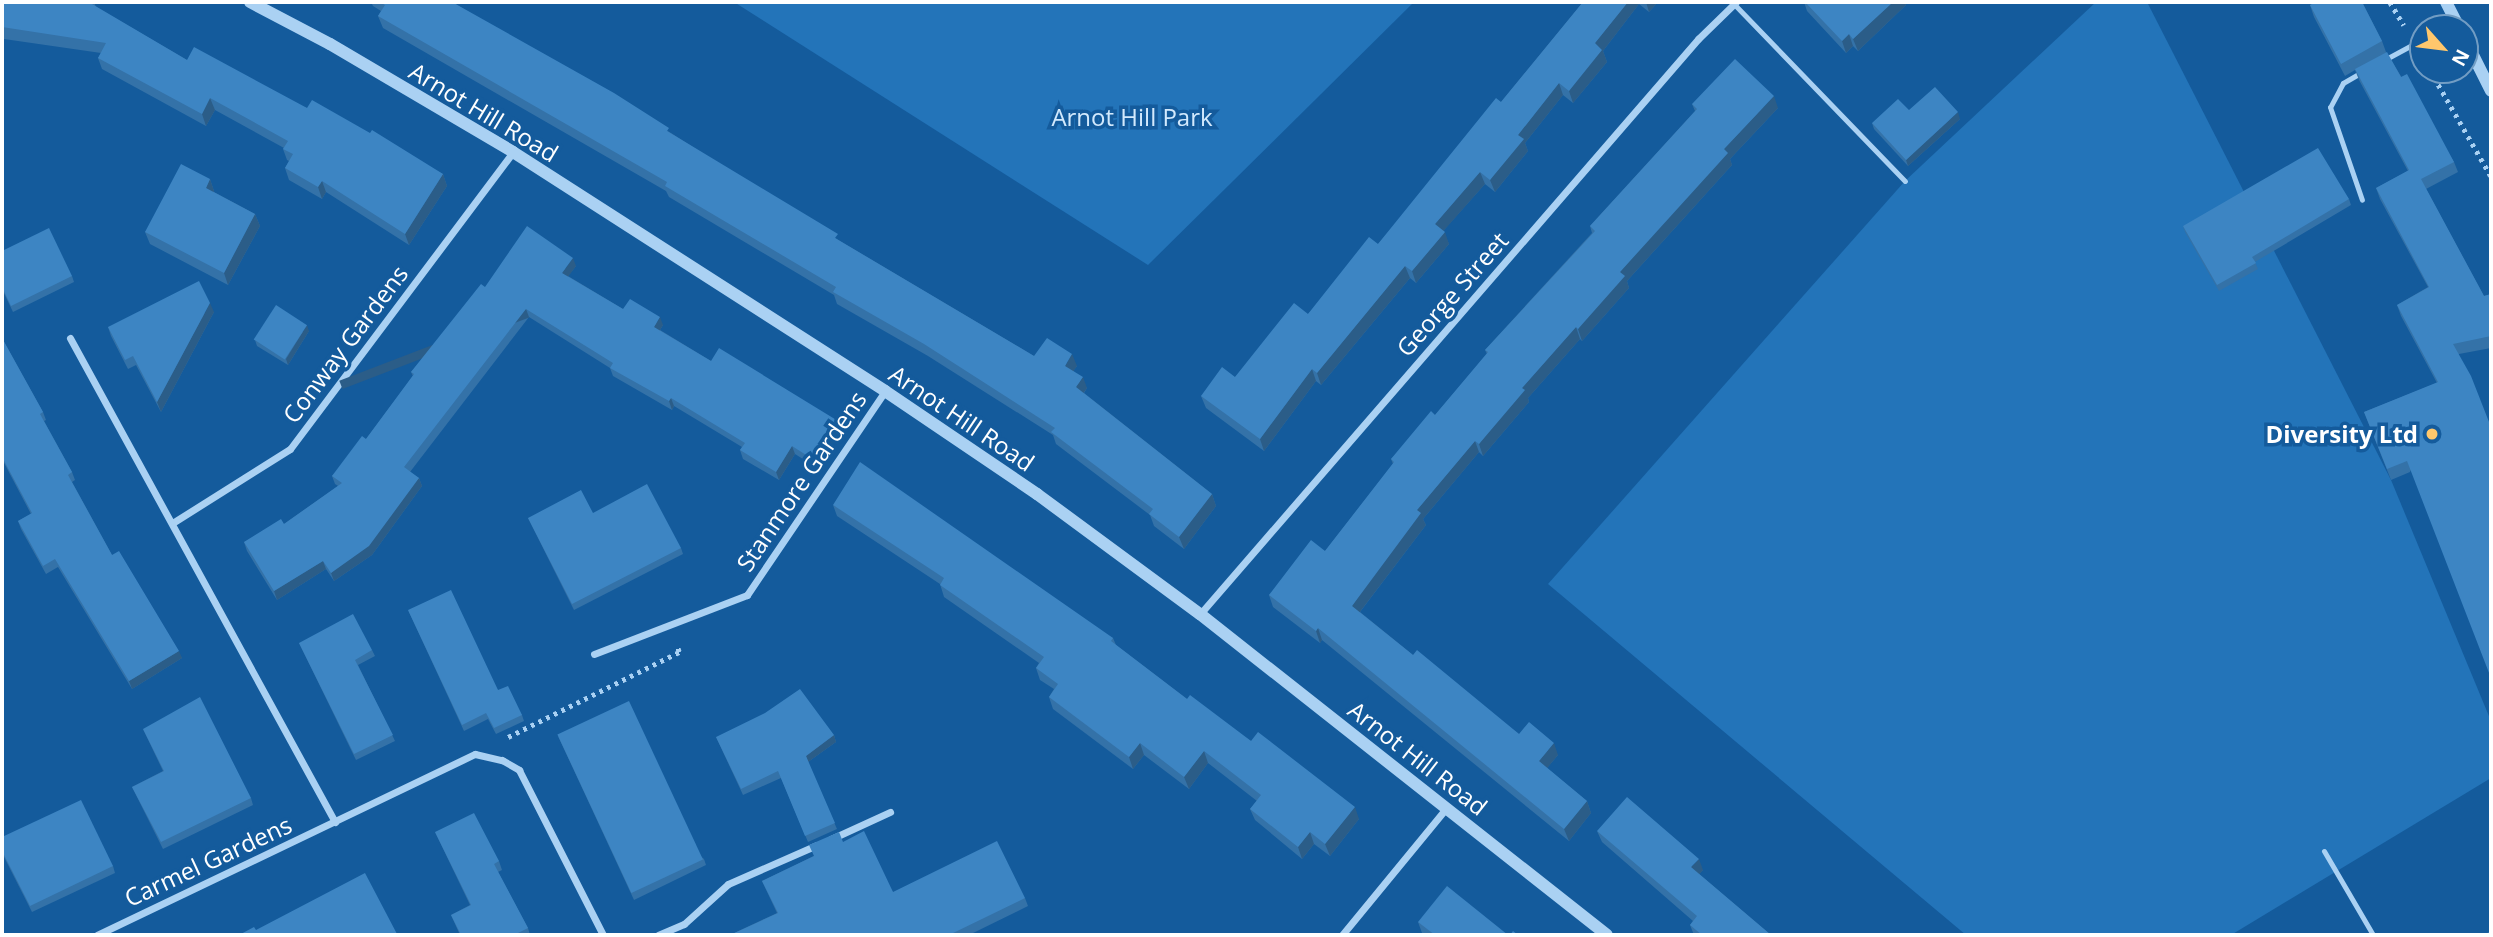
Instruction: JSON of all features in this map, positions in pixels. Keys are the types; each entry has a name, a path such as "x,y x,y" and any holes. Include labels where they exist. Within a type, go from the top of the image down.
{"street":[{"name":"Arnot Hill Road","path":"250,2 330,44 513,152 885,391 1037,494 1200,614 1447,806 1607,935"},
{"name":"George Street","path":"1200,614 1698,39 1735,3"},
{"path":"2479,67 2491,91"},
{"name":"Conway Gardens","path":"174,522 290,449 513,152"},
{"path":"70,338 174,522 335,822 475,754 502,760 519,770 603,935"},
{"name":"Stanmore Gardens","path":"594,654 747,596 885,391"},
{"path":"1342,935 1447,806"},
{"path":"658,935 684,924 728,884 890,812"},
{"name":"Carmel Gardens","path":"97,935 335,822"}],"lane":[{"path":"1735,3 1905,181"},
{"path":"2379,63 2409,47"},
{"path":"2362,200 2330,107 2343,83 2367,70"},
{"path":"2324,851 2373,935"}],"path":[{"path":"2438,84 2491,176"},
{"path":"475,754 679,652 668,626"}],"green space":[{"name":"Arnot Hill Park","path":"734,2 1414,2 1148,265"},
{"path":"2096,2 2147,2 2391,480 2491,721 2491,778 2231,935 1966,935 1548,584 1905,181"}],"building":[{"path":"2,2 92,2 187,60 194,47 307,108 312,100 370,133 372,130 443,174 405,234 322,181 318,187 285,168 293,154 283,149 288,141 210,98 202,114 98,58 106,43 2,27"},
{"path":"380,2 452,2 614,93 669,128 667,131 838,234 835,238 1034,356 1047,338 1072,354 1065,366 1083,377 1076,387 1212,494 1179,537 1149,514 1153,509 1051,432 1055,428 924,344 833,292 836,287 665,186 667,182 378,16 385,5"},
{"path":"1583,2 1628,2 1595,43 1602,50 1569,91 1559,83 1518,135 1524,139 1490,180 1480,172 1435,224 1445,232 1412,271 1405,266 1317,373 1312,369 1260,439 1201,396 1222,367 1235,377 1294,303 1308,314 1369,237 1378,244 1496,98 1501,102"},
{"path":"1805,2 1893,2 1853,39 1849,34 1842,41"},
{"path":"2313,2 2362,2 2382,41 2341,64 2310,5"},
{"path":"2387,52 2401,77 2407,74 2409,84 2412,84 2454,162 2421,179 2484,296 2491,294 2491,336 2453,344 2471,376 2491,427 2491,678 2407,461 2387,469 2364,412 2438,382 2397,305 2429,287 2376,188 2409,170 2355,69"},
{"path":"1735,59 1774,96 1724,149 1728,153 1620,272 1625,276 1578,329 1576,327 1522,388 1525,390 1479,444 1475,441 1417,510 1421,513 1352,606 1413,655 1417,650 1519,734 1529,722 1554,743 1539,761 1587,801 1564,829 1318,628 1316,631 1269,595 1311,540 1325,551 1394,462 1391,459 1431,411 1435,415 1488,352 1485,350 1595,231 1590,226 1697,109 1692,104"},
{"path":"1935,87 1958,112 1906,160 1872,123 1898,99 1909,110"},
{"path":"2318,148 2349,199 2252,257 2256,263 2217,285 2183,226"},
{"path":"181,164 210,179 206,188 255,214 224,273 145,232"},
{"path":"527,226 573,258 562,273 623,309 630,299 660,317 654,327 711,361 719,348 838,421 814,460 792,446 776,472 740,450 745,443 671,398 669,401 610,368 613,363 526,309 404,467 419,478 369,546 331,573 323,561 274,591 244,542 281,519 284,524 342,483 332,476 362,436 366,439 414,374 411,372 481,284 485,287"},
{"path":"49,228 72,276 11,306 2,287 2,251"},
{"path":"199,281 210,303 157,402 133,356 125,360 108,327"},
{"path":"276,305 307,325 285,360 254,339"},
{"path":"2,338 43,412 40,414 72,472 68,475 112,555 119,551 179,651 129,681 55,559 43,566 18,521 32,513 2,457"},
{"path":"860,462 1113,638 1111,641 1187,699 1190,695 1251,741 1258,732 1355,807 1325,844 1310,832 1298,847 1250,809 1261,795 1204,751 1184,777 1140,743 1129,757 1049,697 1058,684 1036,668 1044,657 940,585 944,578 833,505"},
{"path":"647,484 681,548 572,604 528,518 581,490 593,513"},
{"path":"451,590 498,690 508,686 522,715 494,728 486,713 462,725 408,610"},
{"path":"353,614 372,650 355,660 393,735 354,754 299,643"},
{"path":"800,689 834,735 806,756 835,823 805,836 778,771 741,789 716,737 765,713"},
{"path":"200,697 251,798 161,842 132,787 164,771 143,729"},
{"path":"629,701 703,860 631,893 557,734"},
{"path":"1627,797 1699,859 1691,867 1771,935 1702,935 1690,925 1697,916 1597,831"},
{"path":"81,800 113,866 30,906 2,851 2,837"},
{"path":"474,813 499,861 494,864 528,928 514,935 461,935 451,915 471,905 435,832"},
{"path":"864,831 893,892 997,841 1025,898 949,935 730,935 778,913 762,881 814,856 809,845 839,832 843,842"},
{"path":"365,873 397,934 239,935 254,927 256,930"},
{"path":"1447,886 1508,935 1435,935 1418,922"}],"place":[{"name":"Diversity Ltd","path":"2432,434"}]}
